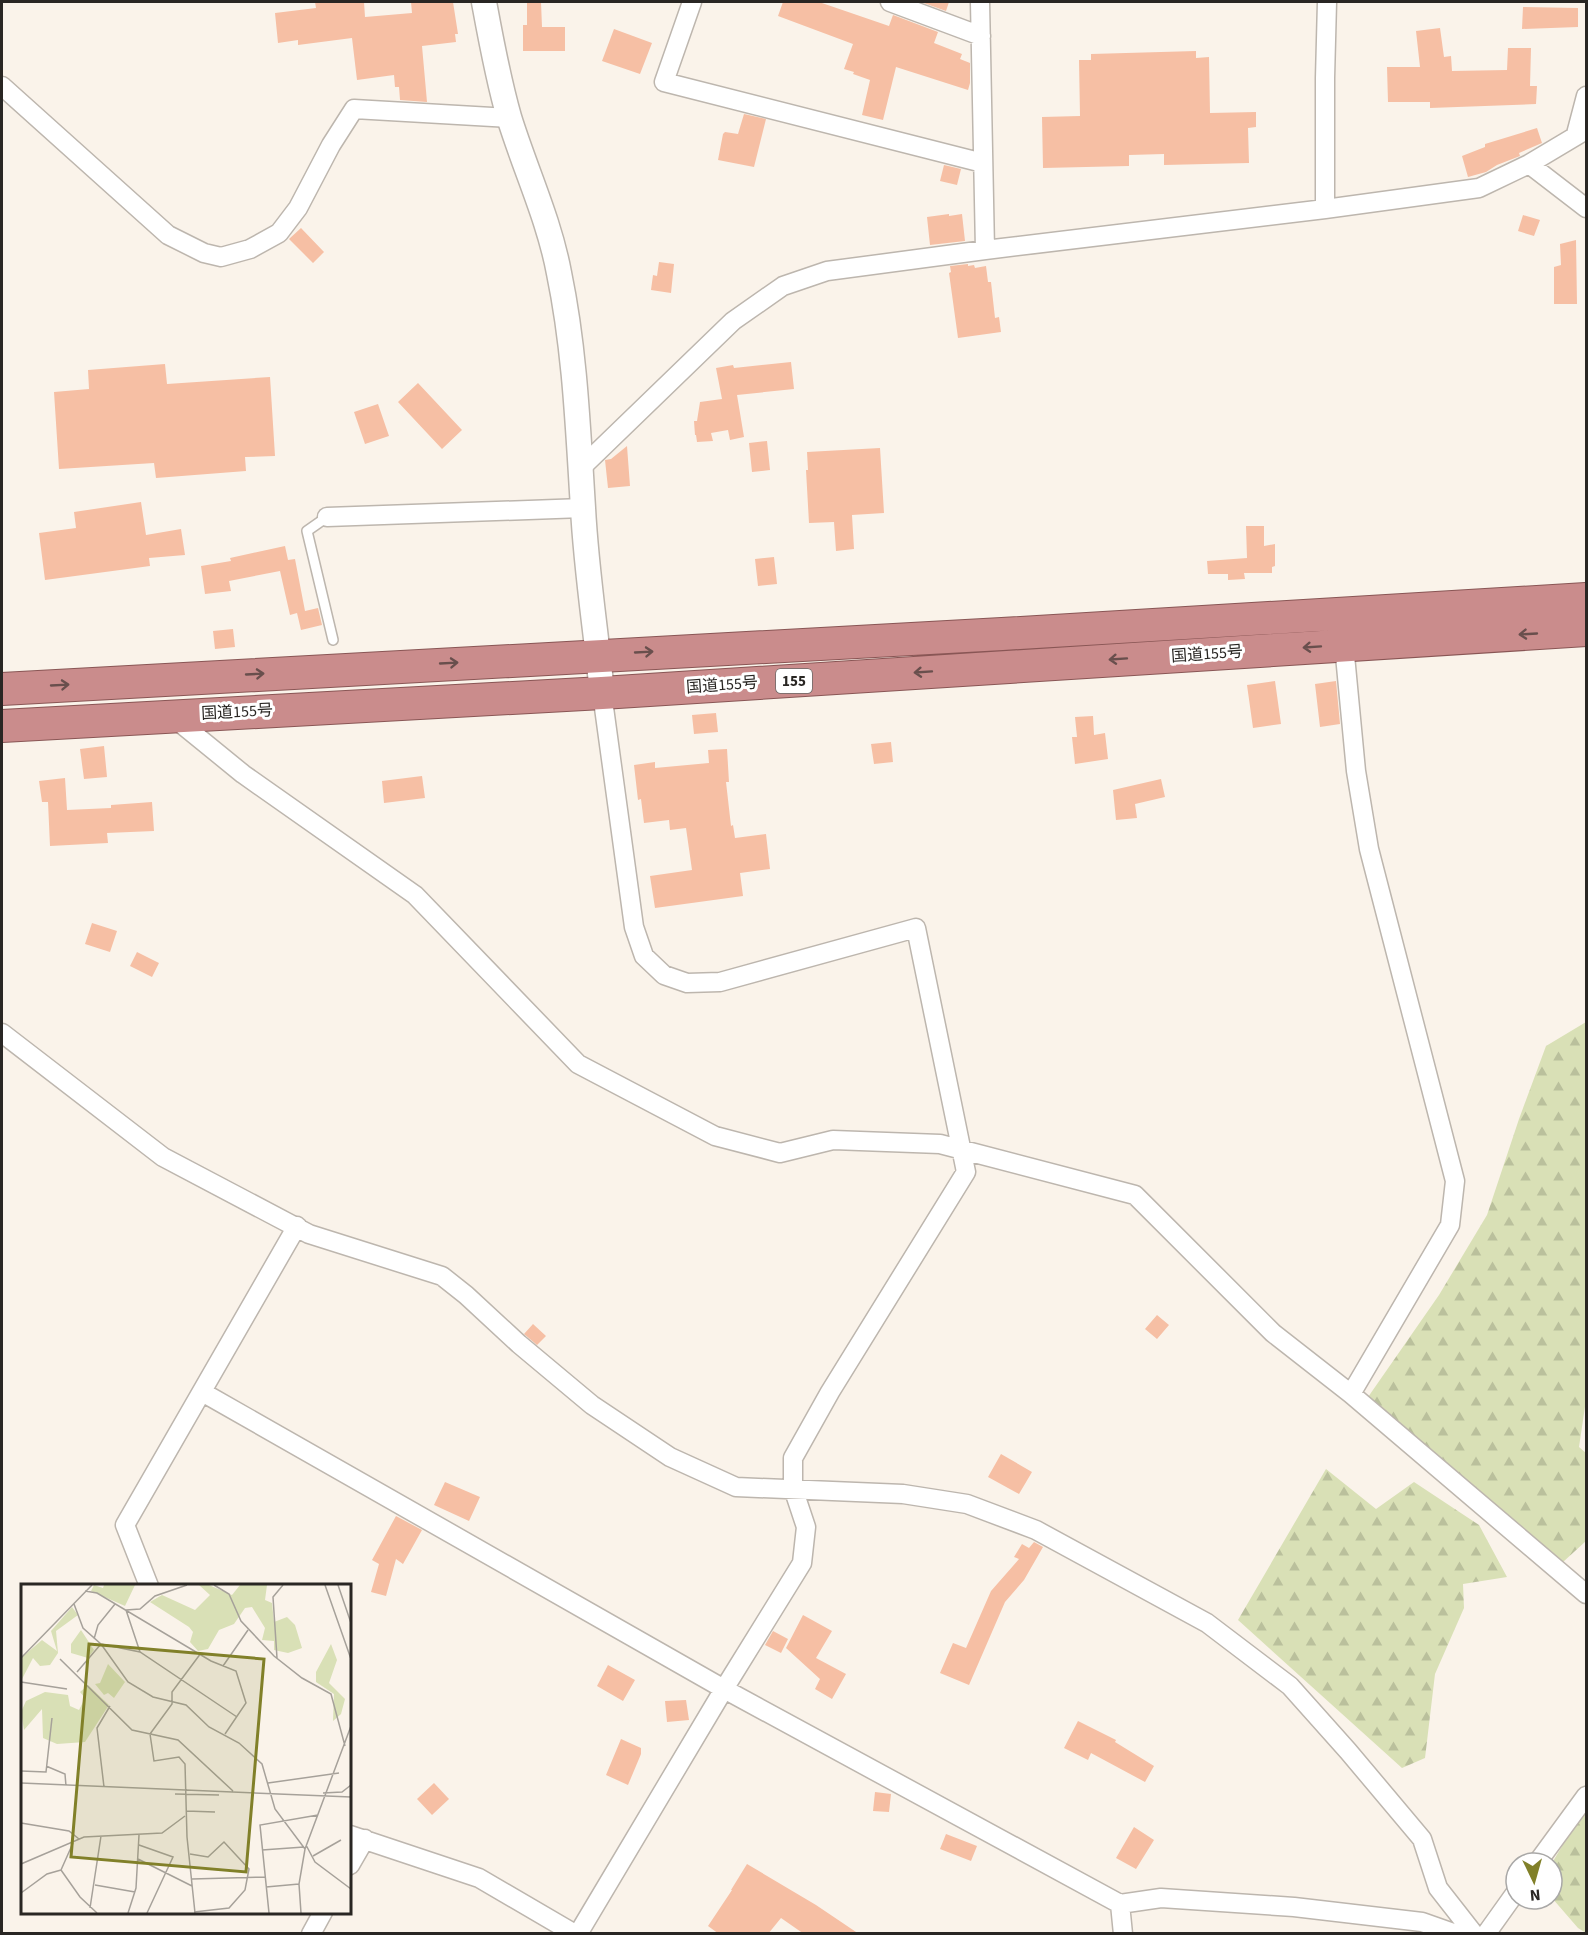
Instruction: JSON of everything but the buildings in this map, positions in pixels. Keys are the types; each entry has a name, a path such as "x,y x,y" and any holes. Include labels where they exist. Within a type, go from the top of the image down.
{"highway":[{"name":"国道155号","path":"2,688 1002,634 1587,599"},
{"name":"国道155号","path":"2,726 602,693 1587,630"}],"street":[{"path":"351,1861 357,1837 479,1878 577,1934 802,1563 806,1527 793,1488 793,1458 830,1392 966,1172 916,928 720,982 687,983 664,975 644,956 634,927 602,693 569,338 559,272 540,203 510,118 496,68 484,2"},
{"path":"692,2 663,82 983,163"},
{"path":"890,2 981,36"},
{"path":"980,2 985,250"},
{"path":"1325,209 1327,2"},
{"path":"2,86 168,235 204,254 221,257 250,249 279,233 298,208 331,145 354,109 510,118"},
{"path":"582,466 733,321 783,285 827,271 1479,188 1529,164 1581,132 1587,96"},
{"path":"1529,164 1587,208"},
{"path":"327,518 583,508"},
{"path":"1344,645 1356,771 1369,849 1455,1181 1450,1226 1351,1394"},
{"path":"172,716 243,774 415,895 578,1064 715,1136 780,1152 833,1140 940,1144 1135,1195 1273,1333 1351,1394 1587,1593"},
{"path":"2,1033 163,1157 309,1234 442,1276 592,1405 670,1457 736,1486 903,1494 967,1504 1036,1530 1208,1623 1290,1686 1348,1751 1422,1839 1438,1888 1474,1934"},
{"path":"148,1584 125,1525 297,1226"},
{"path":"202,1392 724,1689 1120,1904 1161,1898 1294,1907 1422,1922 1456,1934"},
{"path":"1546,1851 1587,1796"},
{"path":"1120,1904 1123,1934"},
{"path":"1486,1934 1504,1909"},
{"path":"310,1934 321,1914"}],"lane":[{"path":"327,518 307,531 333,640"}],"green space":[{"path":"1586,1022 1586,1400 1579,1447 1586,1453 1586,1541 1563,1562 1366,1400 1439,1295 1487,1215 1546,1046"},
{"path":"1326,1469 1376,1509 1414,1482 1479,1525 1507,1577 1463,1584 1464,1608 1435,1674 1425,1758 1402,1768 1238,1620"},
{"path":"1586,1806 1586,1933 1578,1928 1563,1911 1564,1851 1559,1851"}]}
